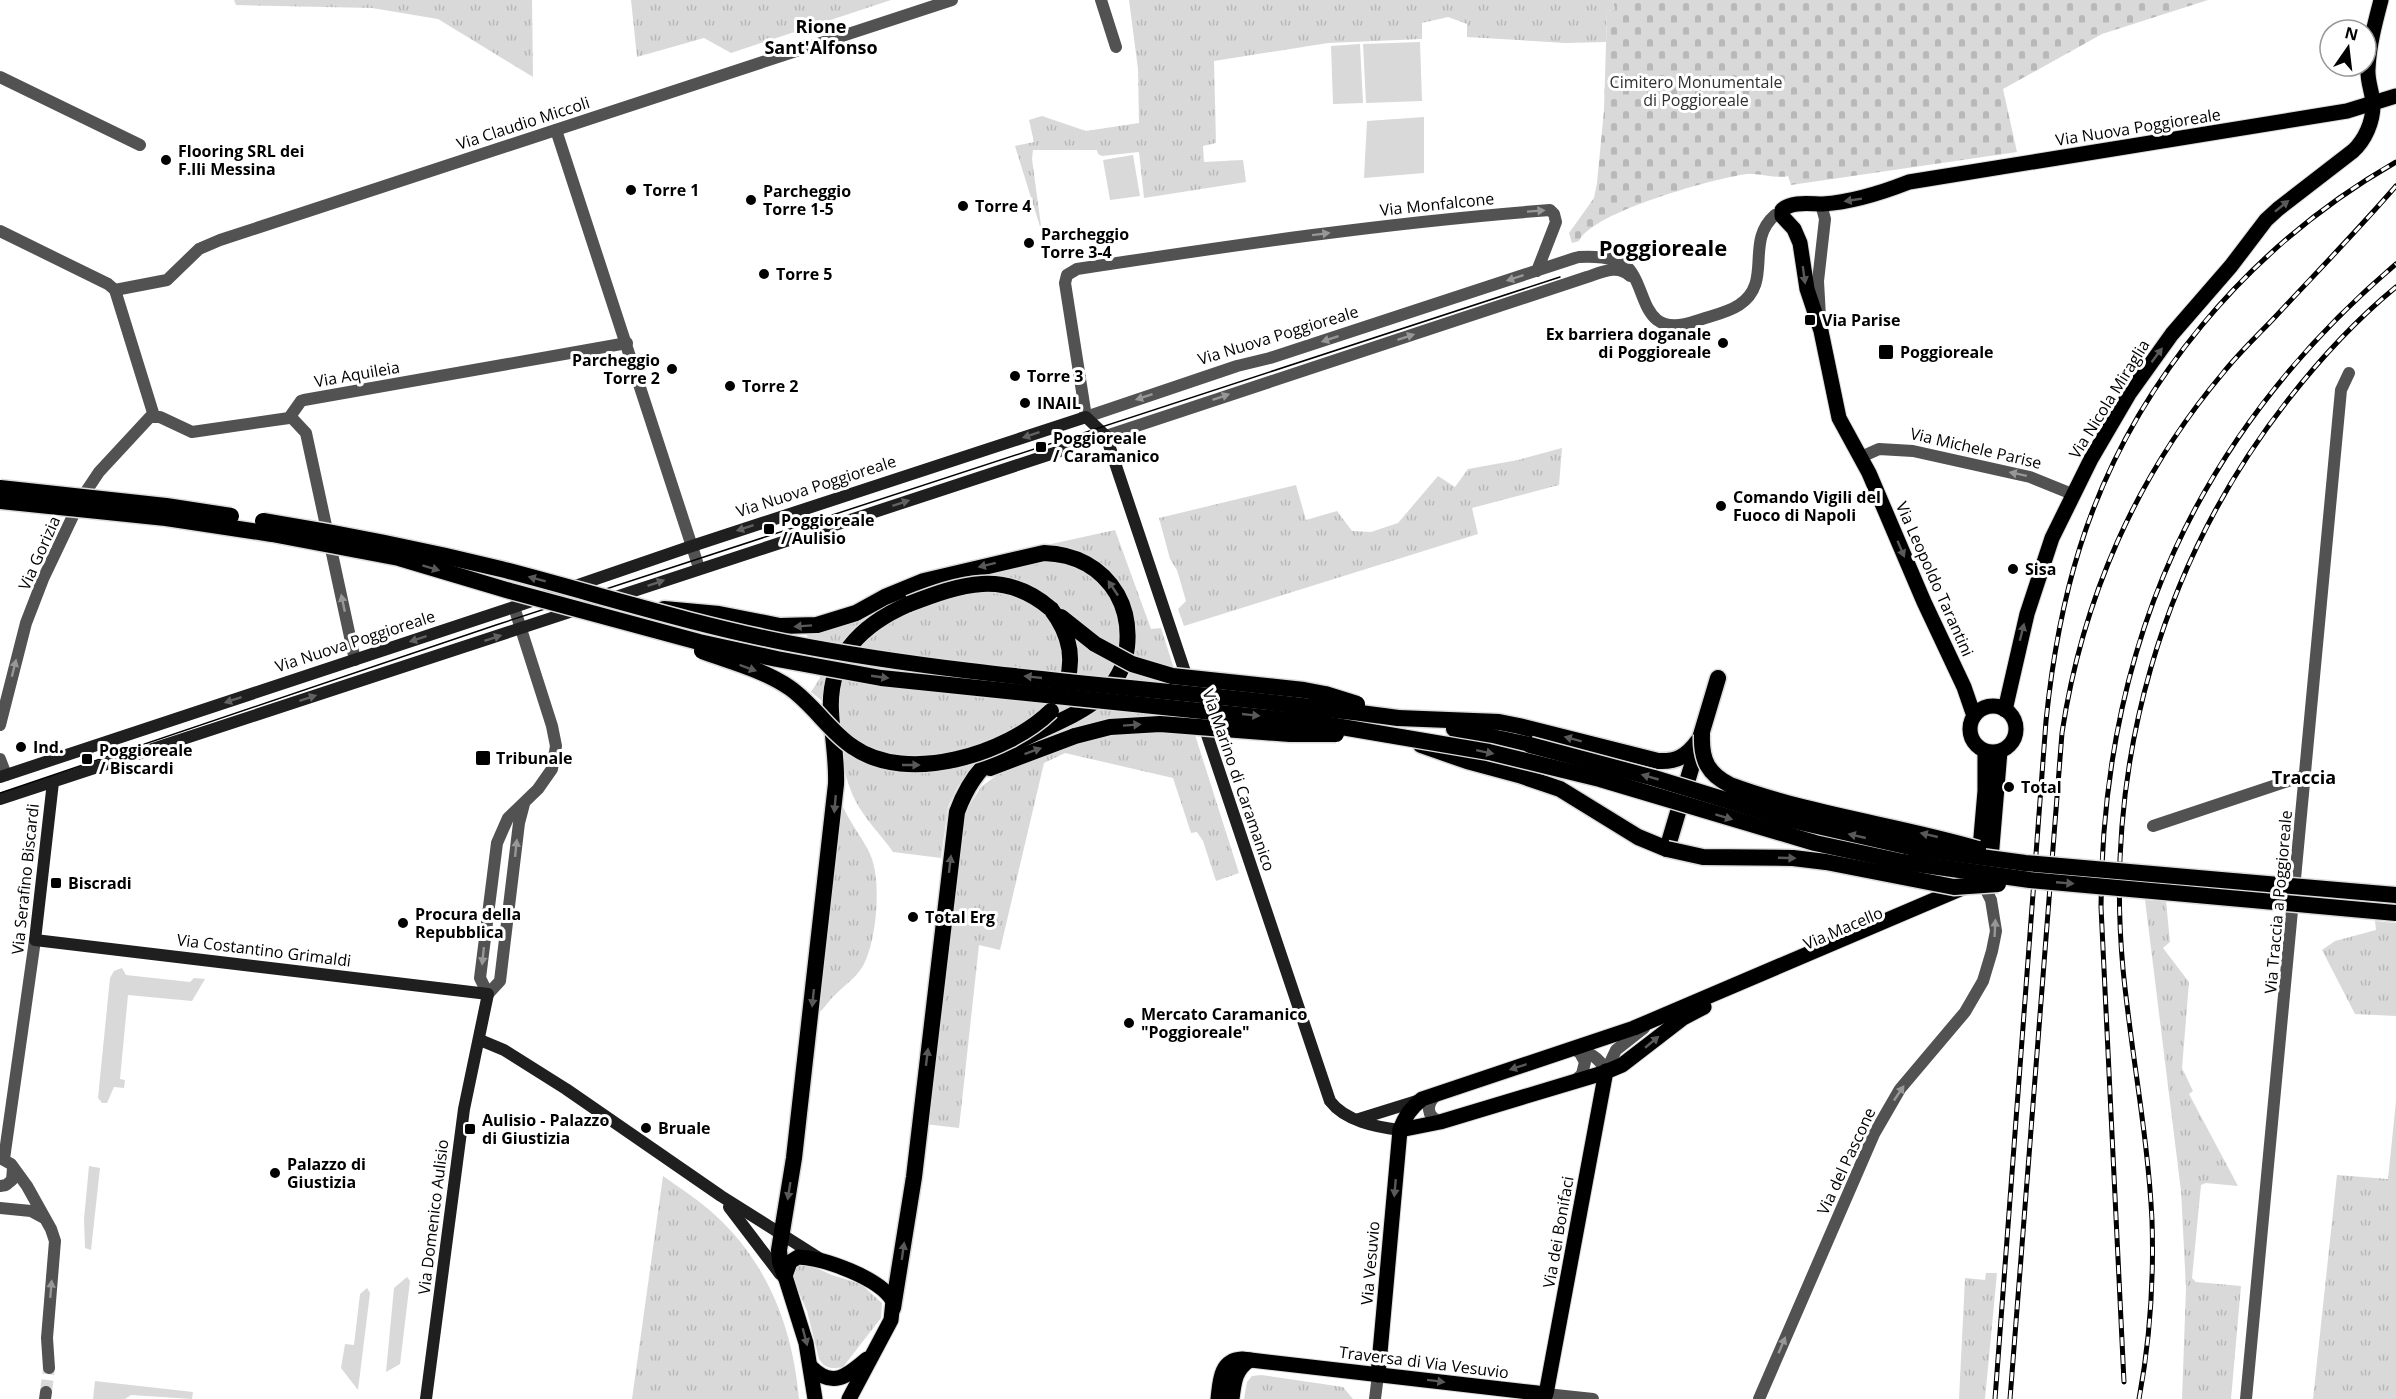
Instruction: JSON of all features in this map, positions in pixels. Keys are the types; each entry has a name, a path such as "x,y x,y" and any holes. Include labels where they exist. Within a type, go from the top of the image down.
{"highway":[{"path":"0,488 166,506 396,546 500,569 746,634 878,659 1311,706 1395,726"},
{"path":"0,501 166,518 272,534 399,558 634,625 777,659 881,678 1267,717 1488,735 1603,764 1791,820 2025,871 2396,913"},
{"path":"640,606 719,614 780,626 817,625 856,613 885,597 924,581 1044,553 1065,555 1082,561 1106,578 1119,597 1127,621 1128,643 1117,678 1104,694 1085,708 1000,752 985,765 966,792 957,812 914,1178 893,1308"},
{"path":"785,1279 780,1262 782,1235 797,1134 834,809 836,769 831,712 832,686 839,664 859,635 873,623 909,604 945,591 993,584 1022,589 1036,596 1095,644 1143,668 1172,676 1325,694 1467,762 1560,789 1638,837 1667,849 1702,857 1817,861 1954,887 2025,871 2396,895"},
{"path":"634,625 762,673 789,687 807,701 854,748 882,761 913,766 958,758 984,750 1022,732 1051,711 1063,693 1071,666 1065,631 1051,609"},
{"path":"1667,849 1718,678"},
{"path":"966,792 979,776 997,765 1075,736 1110,727 1160,724 1290,734 1395,726 1500,722 1669,762 1683,757 1702,735"},
{"path":"1702,735 1702,753 1707,768 1730,785 1810,809 1941,838 2025,871"}],"main road":[{"path":"2373,105 2367,76 2373,30 2381,0"},
{"name":"Via Nuova Poggioreale","path":"1781,218 1784,219 1782,213 1784,208 1790,205 1835,203 1868,198 1909,182 2373,105 2396,96"},
{"name":"Via Nicola Miraglia","path":"2005,710 2040,569 2072,495 2129,394 2162,347 2266,220 2278,208 2359,145 2369,126 2373,105"},
{"path":"1781,218 1800,243 1806,289 1821,331 1839,418 1861,457"},
{"path":"0,799 1106,436 1086,417"},
{"name":"Via Nuova Poggioreale","path":"3,776 1086,417"},
{"name":"Via Marino di Caramanico","path":"1106,436 1330,1101 1336,1110 1358,1120 1400,1130"},
{"name":"Via Leopoldo Tarantini","path":"1861,457 1964,687 1974,716 1969,727 1970,735 1978,748 1992,751"},
{"path":"1964,687 1979,697 1997,697 2009,689"},
{"path":"1974,716 1990,706 2005,710 2014,721 2015,736 2012,742 1992,751 1984,885"},
{"path":"44,762 53,782"},
{"name":"Via Serafino Biscardi","path":"35,939 53,782"},
{"name":"Via Macello","path":"1694,1006 1961,890 1970,885 1984,866"},
{"name":"Via Macello","path":"1694,1006 1984,885"},
{"name":"Via Costantino Grimaldi","path":"35,939 488,994"},
{"name":"Via Domenico Aulisio","path":"426,1399 464,1109 488,994"},
{"path":"1358,1120 1574,1049 1694,1006"},
{"path":"1400,1130 1440,1122 1622,1065 1694,1006"},
{"path":"480,1040 504,1050 566,1089 721,1196 782,1235 836,1266 882,1287 893,1301 891,1320 849,1399"},
{"name":"Via dei Bonifaci","path":"1546,1396 1606,1071"},
{"path":"1400,1130 1407,1113 1429,1097"},
{"name":"Via Vesuvio","path":"1378,1375 1400,1130"},
{"path":"721,1196 785,1279 797,1310 811,1367 815,1399"},
{"path":"785,1279 790,1262 798,1257 836,1266"},
{"path":"811,1367 825,1377 839,1378 850,1373 872,1354"},
{"path":"1218,1399 1225,1367 1234,1359 1250,1360"},
{"path":"1232,1399 1237,1373 1250,1360"},
{"name":"Traversa di Via Vesuvio","path":"1250,1360 1546,1396"}],"street":[{"name":"Via Claudio Miccoli","path":"115,290 164,282 199,249 220,240 952,0"},
{"path":"1101,0 1116,47"},
{"path":"0,76 140,145"},
{"path":"556,130 699,568"},
{"path":"1821,331 1818,281 1824,219 1822,208"},
{"name":"Via Monfalcone","path":"1086,417 1065,283 1071,272 1263,241 1459,217 1550,210 1556,222 1537,271"},
{"name":"Via Nuova Poggioreale","path":"1086,417 1240,365 1270,358 1583,256 1618,261 1628,269 1653,316 1666,323 1691,323 1738,306 1746,300 1755,286 1761,231 1781,218"},
{"path":"0,231 108,284 115,290 154,416"},
{"path":"1571,259 1581,262 1585,268 1578,280"},
{"path":"1106,436 1616,269 1626,272 1636,284"},
{"name":"Via Aquileia","path":"291,417 304,400 627,343"},
{"name":"Via Traccia a Poggioreale","path":"2246,1399 2341,390 2349,374"},
{"path":"0,501 24,496 71,501 81,499 99,472 148,419 154,416 192,432 291,417 306,433 355,660"},
{"name":"Via Michele Parise","path":"1861,457 1879,449 1913,451 2030,477 2072,495"},
{"name":"Via Gorizia","path":"0,725 26,623 81,499"},
{"path":"514,607 552,726 556,746 548,775 505,823 495,853 480,978 488,994 500,981 519,823 524,804"},
{"path":"0,759 3,776"},
{"path":"2153,826 2306,775"},
{"path":"1984,866 2025,871"},
{"path":"2145,881 2396,904"},
{"name":"Via del Pascone","path":"1758,1399 1874,1134 1900,1089 1965,1012 1983,981 1996,931 1991,900 1984,885"},
{"name":"Via Serafino Biscardi","path":"2,1159 11,1119 35,939"},
{"path":"1606,1071 1616,1050 1654,1020"},
{"path":"1574,1049 1595,1056 1602,1062 1606,1071"},
{"path":"1574,1049 1580,1053 1585,1062 1582,1074 1575,1081"},
{"path":"1429,1097 1432,1099 1428,1110 1430,1116 1440,1122"},
{"path":"0,1136 11,1119"},
{"path":"2,1159 13,1168 27,1186 55,1240 47,1338 49,1368"},
{"path":"1,1186 12,1180 13,1168"},
{"path":"1,1186 17,1188 27,1186"},
{"path":"0,1208 36,1212 47,1221"},
{"name":"Via Vesuvio","path":"1376,1399 1378,1375"},
{"name":"Traversa di Via Vesuvio","path":"1546,1396 1593,1399"}],"green space":[{"path":"234,0 532,0 533,77 438,19 372,8 236,5"},
{"path":"631,0 891,0 731,53 704,38 637,57"},
{"path":"1129,0 1613,0 1615,10 1607,11 1606,42 1565,43 1467,37 1467,24 1448,17 1422,23 1422,39 1328,43 1214,61 1216,143 1203,146 1204,162 1243,160 1246,182 1144,198 1139,152 1102,156 1097,150 1033,150 1032,159 1042,233 1015,146 1034,142 1029,120 1042,116 1086,131 1139,123 1138,69"},
{"name":"Cimitero Monumentale di Poggioreale","path":"1613,0 2208,0 2102,34 2003,89 2017,152 1791,185 1788,176 1747,174 1731,177 1683,189 1629,208 1606,219 1589,230 1579,241 1572,243 1569,233 1594,198 1597,183 1604,110 1607,11 1615,10"},
{"path":"1420,42 1422,101 1366,103 1363,44"},
{"path":"1360,44 1363,103 1333,104 1331,46"},
{"path":"1424,117 1424,173 1364,178 1367,121"},
{"path":"1133,155 1140,196 1110,200 1103,160"},
{"path":"1562,448 1559,485 1472,508 1478,534 1184,626 1178,609 1186,601 1177,570 1170,559 1159,518 1296,485 1306,520 1337,511 1352,531 1371,532 1398,523 1438,476 1455,487 1468,469 1518,460"},
{"path":"1115,530 1151,629 1161,628 1239,873 1216,881 1203,841 1197,832 1191,833 1173,778 1065,753 1044,763 1000,950 979,945 959,1128 925,1124 962,817 981,787 1001,772 1007,756 1114,695 1127,677 1135,648 1131,612 1107,570 1088,556 1065,550 1046,558 1082,568 1108,591 1123,628 1118,667 1099,690 1072,710 986,754 972,767 958,786 948,807 941,858 893,852 855,800 841,758 836,725 839,682 854,651 891,606 861,625 842,643 831,666 822,701 811,692 820,678 803,622 1033,548"},
{"path":"841,802 847,816 867,847 874,865 877,893 875,925 864,964 821,1011 816,1012"},
{"path":"2145,900 2166,901 2170,942 2163,948 2189,982 2182,1068 2193,1091 2189,1094 2238,1186 2206,1183 2201,1185 2192,1278 2196,1282 2241,1286 2231,1399 2182,1399 2186,1288 2181,1191"},
{"path":"2375,921 2396,923 2396,1016 2355,1014 2322,950 2335,941 2376,930"},
{"path":"122,968 126,975 190,982 194,978 205,979 192,1001 128,995 120,1079 125,1080 124,1088 114,1087 107,1103 102,1103 98,1098 110,978 114,971"},
{"path":"2396,1101 2396,1399 2313,1399 2337,1175 2388,1179"},
{"path":"89,1166 100,1168 91,1250 85,1248 84,1219"},
{"path":"663,1176 715,1215 750,1254 775,1299 784,1323 791,1347 799,1399 632,1399"},
{"path":"805,1263 861,1284 882,1303 881,1318 843,1367 829,1368 819,1359 807,1311 791,1273 794,1266"},
{"path":"1986,1273 1997,1273 1985,1399 1959,1399 1965,1278 1985,1280"},
{"path":"407,1277 410,1281 400,1364 386,1372 394,1288"},
{"path":"367,1288 370,1293 358,1390 341,1368 345,1344 354,1345 360,1294"},
{"path":"1261,1375 1343,1387 1353,1399 1244,1399 1247,1382 1252,1376"},
{"path":"95,1381 193,1392 192,1399 131,1395 125,1399 93,1399"}],"tunnel":[{"path":"46,1392 49,1368"}],"tram line":[{"path":"0,793 496,625 1560,277"}],"railway":[{"path":"1995,1399 2046,721 2058,633 2080,547 2102,487 2130,430 2164,376 2202,325 2245,278 2292,235 2342,196 2396,162"},
{"path":"2010,1399 2062,733 2083,635 2117,542 2139,497 2164,454 2192,413 2236,358 2396,186"},
{"path":"2124,1382 2101,907 2106,811 2120,720 2142,633 2174,551 2215,473 2266,399 2326,330 2396,264"},
{"path":"2139,1399 2150,1310 2152,1220 2147,1157 2123,969 2119,892 2123,816 2133,742 2151,668 2175,597 2206,528 2244,463 2288,400 2339,340 2396,287"}],"place":[{"name":"Flooring SRL dei F.lli Messina","path":"166,160"},
{"name":"Torre 1","path":"631,190"},
{"name":"Parcheggio Torre 1-5","path":"751,200"},
{"name":"Torre 4","path":"963,206"},
{"name":"Parcheggio Torre 3-4","path":"1029,243"},
{"name":"Torre 5","path":"764,274"},
{"name":"Via Parise","path":"1810,320"},
{"name":"Ex barriera doganale di Poggioreale","path":"1723,343"},
{"name":"Poggioreale","path":"1886,352"},
{"name":"Parcheggio Torre 2","path":"672,369"},
{"name":"Torre 3","path":"1015,376"},
{"name":"Torre 2","path":"730,386"},
{"name":"INAIL","path":"1025,403"},
{"name":"Poggioreale / Caramanico","path":"1041,447"},
{"name":"Comando Vigili del Fuoco di Napoli","path":"1721,506"},
{"name":"Poggioreale / Aulisio","path":"769,529"},
{"name":"Sisa","path":"2013,569"},
{"name":"Ind.","path":"21,747"},
{"name":"Tribunale","path":"483,758"},
{"name":"Poggioreale / Biscardi","path":"87,759"},
{"name":"Total","path":"2009,787"},
{"name":"Biscradi","path":"56,883"},
{"name":"Total Erg","path":"913,917"},
{"name":"Procura della Repubblica","path":"403,923"},
{"name":"Mercato Caramanico \"Poggioreale\"","path":"1129,1023"},
{"name":"Bruale","path":"646,1128"},
{"name":"Aulisio - Palazzo di Giustizia","path":"470,1129"},
{"name":"Palazzo di Giustizia","path":"275,1173"}],"district":[{"name":"Rione Sant'Alfonso","path":"821,37"},
{"name":"Poggioreale","path":"1663,248"},
{"name":"Traccia","path":"2304,778"}]}
